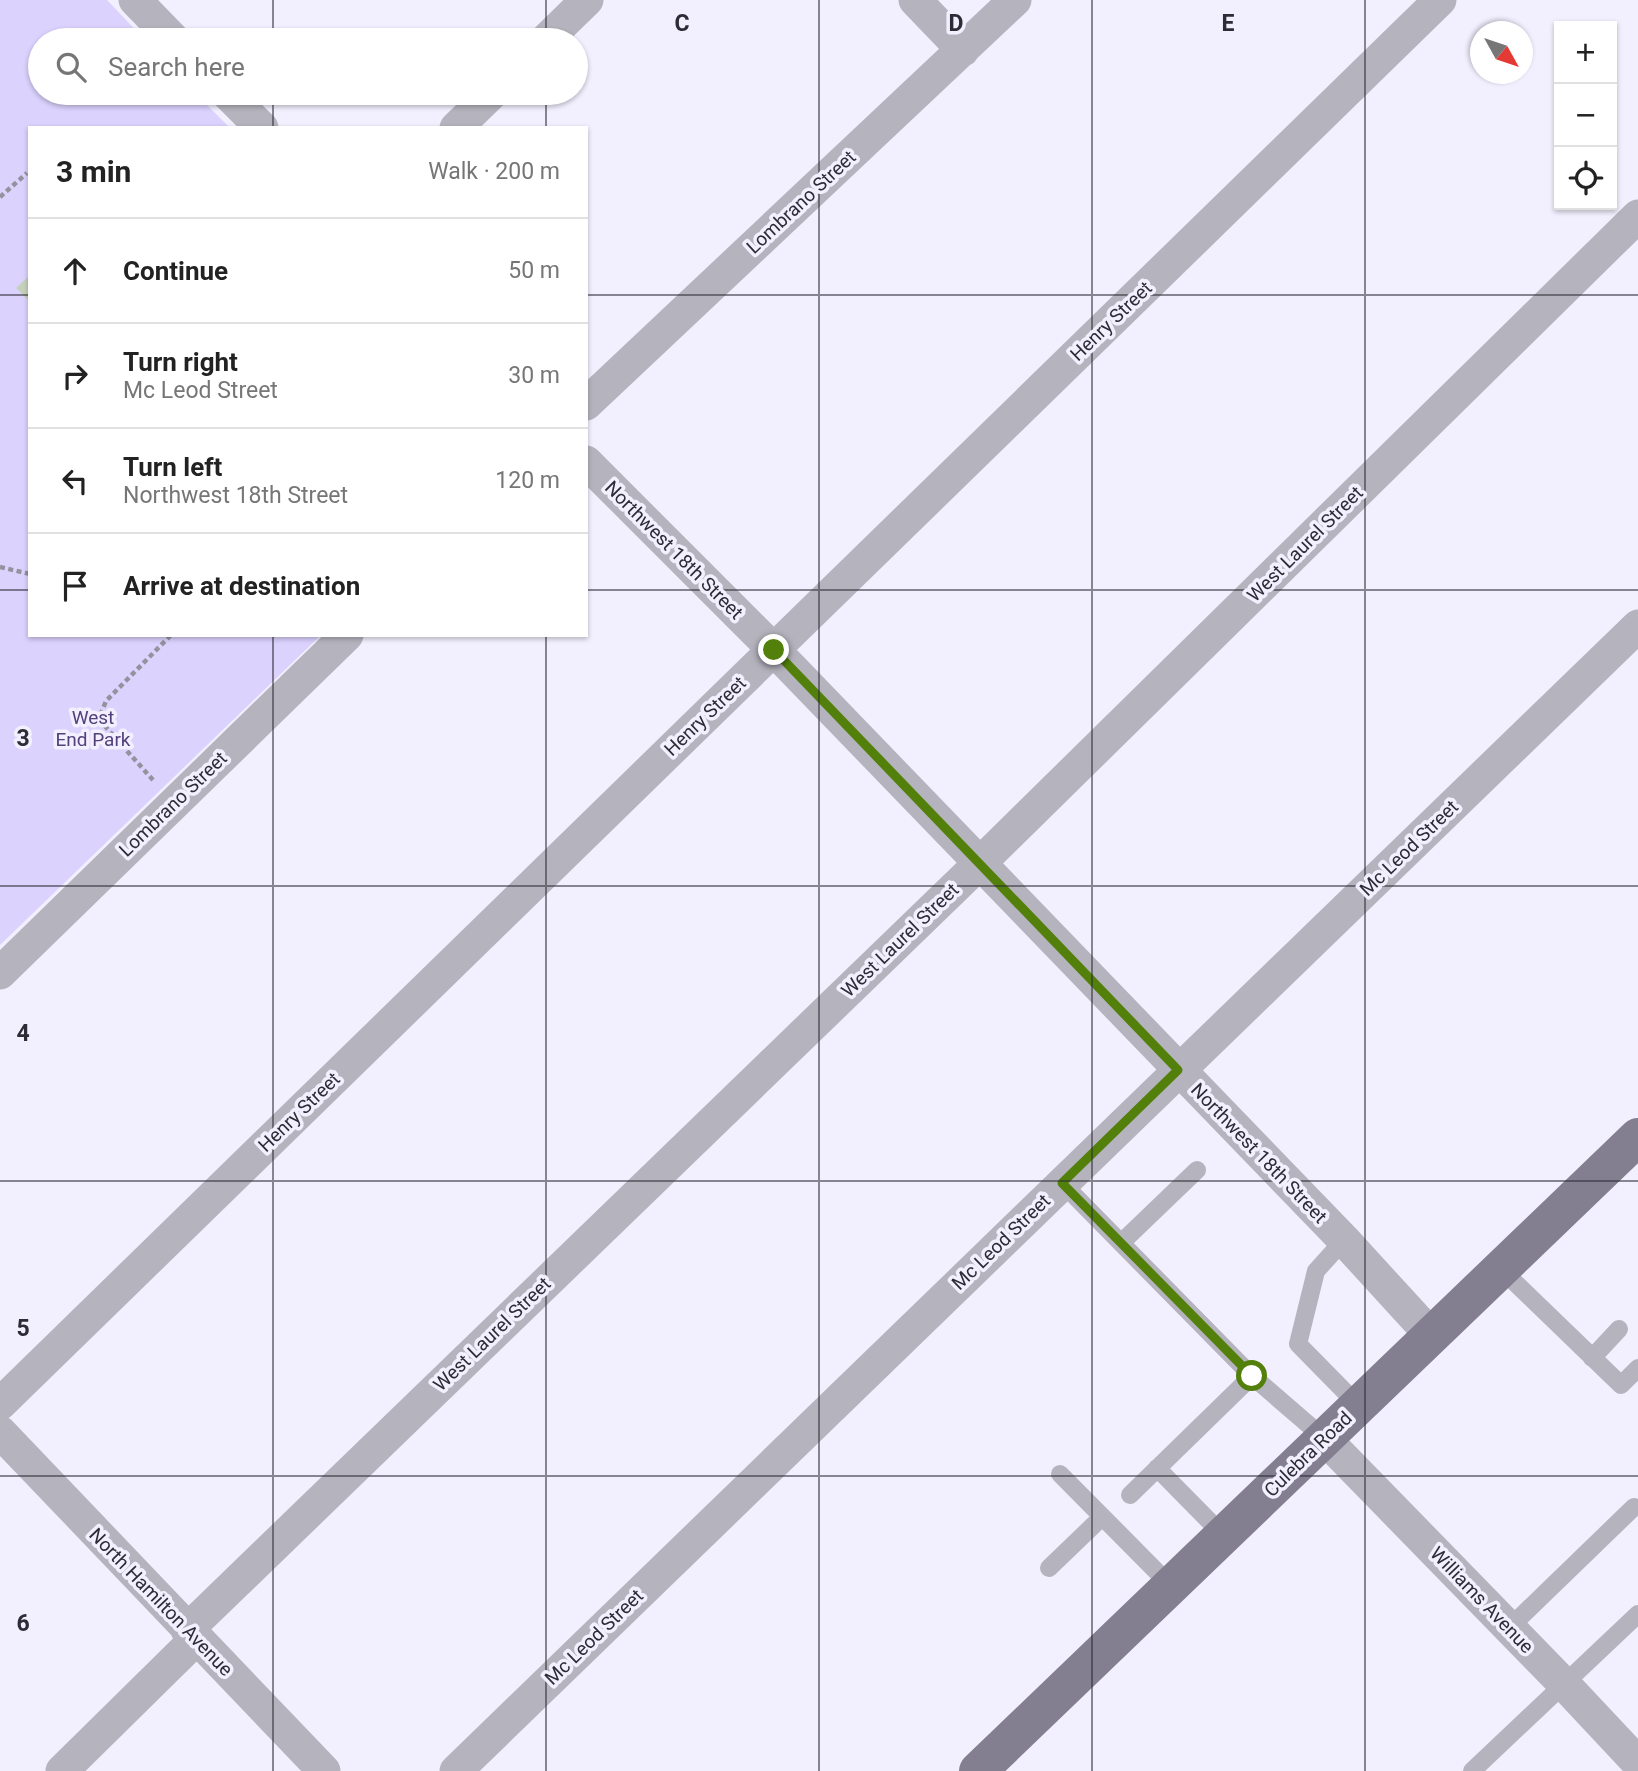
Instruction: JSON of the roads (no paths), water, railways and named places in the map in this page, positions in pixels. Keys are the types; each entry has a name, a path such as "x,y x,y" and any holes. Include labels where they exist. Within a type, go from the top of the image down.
{"main road":[{"name":"Culebra Road","path":"978,1771 1638,1137"}],"street":[{"path":"558,28 587,0"},
{"path":"915,0 963,50"},
{"name":"Lombrano Street","path":"588,402 1015,0"},
{"name":"Henry Street","path":"0,1404 1440,0"},
{"path":"239,105 260,126"},
{"path":"458,126 480,105"},
{"name":"West Laurel Street","path":"62,1771 192,1634 1638,216"},
{"name":"Northwest 18th Street","path":"588,465 774,650 1344,1240 1432,1335"},
{"name":"Mc Leod Street","path":"456,1771 1638,626"},
{"name":"Lombrano Street","path":"0,973 345,637"},
{"name":"North Hamilton Avenue","path":"0,1432 324,1771"},
{"name":"Williams Avenue","path":"1324,1438 1638,1763"}],"lane":[{"path":"1121,1243 1197,1170"},
{"path":"1062,1183 1252,1376 1324,1438"},
{"path":"1344,1240 1316,1271 1298,1345 1358,1405"},
{"path":"1501,1269 1621,1385 1638,1368"},
{"path":"1592,1358 1619,1329"},
{"path":"1130,1495 1252,1376"},
{"path":"1157,1468 1223,1535"},
{"path":"1060,1474 1171,1586"},
{"path":"1509,1628 1634,1507"},
{"path":"1049,1568 1102,1517"},
{"path":"1472,1771 1638,1614"}],"park label":[{"name":"West End Park","path":"93,728"}]}
